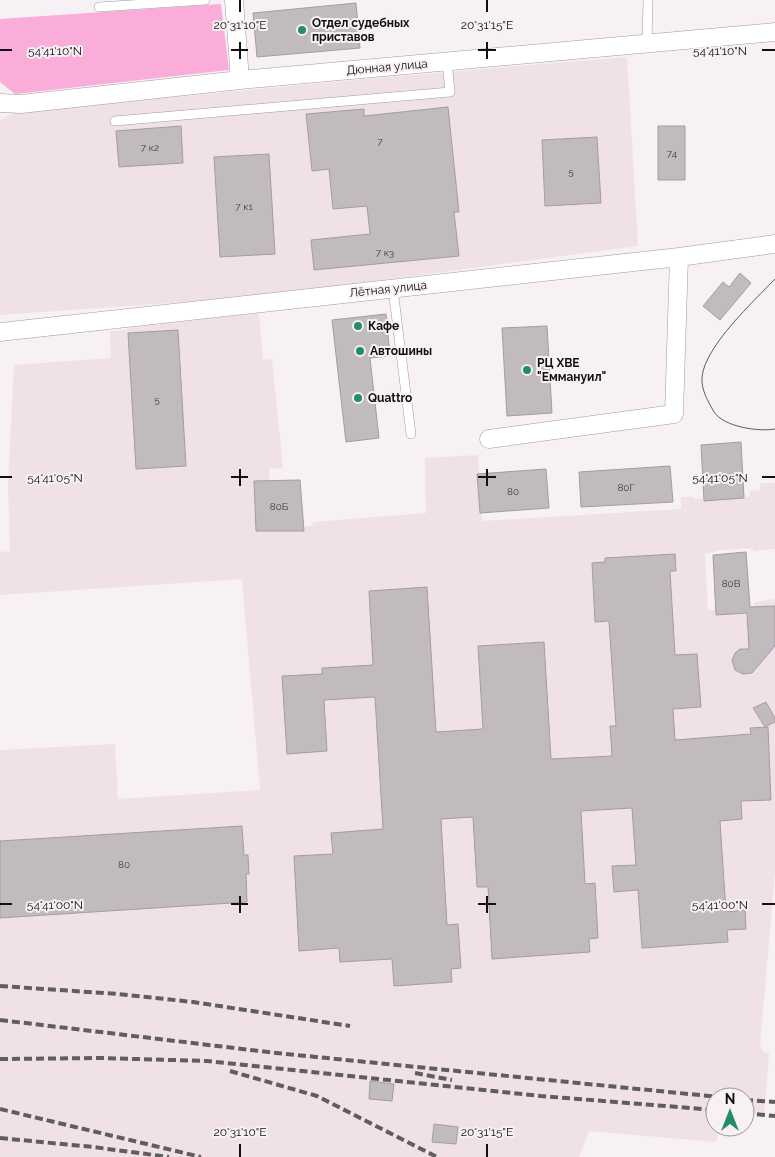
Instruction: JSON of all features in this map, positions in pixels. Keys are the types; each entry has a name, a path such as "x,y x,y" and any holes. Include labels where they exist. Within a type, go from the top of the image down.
{"street":[{"path":"234,0 240,80"},
{"name":"Дюнная улица","path":"0,103 21,104 240,80 775,32"},
{"name":"Лётная улица","path":"0,332 680,257 775,244"},
{"path":"489,439 674,414 680,257"}],"lane":[{"path":"99,8 205,0"},
{"path":"647,43 648,0"},
{"path":"115,121 450,92 447,61"},
{"path":"393,289 411,434"}],"shaded area":[{"path":"221,4 229,70 15,94 0,82 0,19"},
{"path":"627,57 638,246 255,297 0,315 0,120 15,112 365,79"},
{"path":"259,313 263,360 272,359 283,468 269,469 272,529 312,526 313,522 426,513 425,458 478,455 482,521 681,509 681,497 694,497 694,499 750,497 750,490 759,492 761,483 775,483 775,549 753,551 753,548 722,550 705,554 708,610 754,606 755,602 775,599 775,872 760,1046 765,1053 769,1053 764,1114 755,1113 755,1087 705,1087 705,1137 718,1137 716,1142 589,1131 579,1157 0,1157 0,750 115,744 118,799 260,790 242,579 0,595 0,552 10,551 8,485 14,365 111,358 110,331 127,330 127,328"}],"building":[{"path":"356,3 360,48 257,57 253,13"},
{"path":"448,107 459,212 454,212 459,256 314,270 311,240 370,234 367,206 333,209 329,169 312,171 306,114 364,109 364,116"},
{"path":"181,126 183,163 119,167 116,131"},
{"path":"658,126 685,126 685,180 658,180"},
{"path":"597,137 601,203 545,206 542,140"},
{"path":"269,154 275,254 220,257 214,157"},
{"path":"740,273 751,283 720,320 703,306 723,282 729,287"},
{"name":"Quattro","path":"386,314 390,356 370,358 379,438 346,442 332,320"},
{"name":"РЦ ХВЕ \"Еммануил\"","path":"547,326 552,413 507,416 502,328"},
{"path":"178,330 186,466 136,469 128,333"},
{"path":"741,442 744,498 704,501 701,445"},
{"path":"670,466 673,502 581,507 579,472"},
{"path":"546,469 549,508 480,513 477,474"},
{"path":"300,480 304,531 256,531 254,481"},
{"path":"746,552 750,607 775,606 775,646 752,673 743,674 735,670 732,660 735,653 740,649 749,649 747,613 716,615 713,555"},
{"path":"675,554 676,571 670,571 675,655 697,654 701,707 673,709 675,740 751,734 750,728 768,727 771,800 741,801 742,819 720,821 726,912 745,910 746,929 727,930 728,942 642,948 638,890 614,892 612,866 636,865 632,808 581,811 585,884 595,883 598,938 589,939 590,952 492,959 488,887 477,887 473,817 441,819 447,925 458,924 461,968 451,969 452,982 394,986 392,959 340,962 339,948 299,951 294,856 333,854 331,833 383,829 375,697 324,700 327,751 287,754 282,676 322,674 322,668 373,665 369,591 427,587 436,732 483,729 478,646 544,642 551,759 612,756 610,726 616,726 609,621 595,622 592,563 605,562 605,558"},
{"path":"766,702 775,718 775,722 765,727 753,708"},
{"path":"242,826 244,855 248,855 249,874 246,874 247,902 0,918 0,841"},
{"path":"370,1081 394,1084 392,1101 369,1099"},
{"path":"434,1124 458,1127 456,1144 432,1142"}],"tram line":[{"path":"775,279 721,338 705,365 702,377 707,400 719,417 733,425 751,429 775,429"}],"railway":[{"path":"0,986 118,994 193,1002 350,1026"},
{"path":"0,1020 276,1053 705,1096"},
{"path":"0,1059 101,1058 207,1061 541,1096 705,1109"},
{"path":"230,1071 317,1096 437,1157"},
{"path":"415,1073 452,1080"},
{"path":"755,1101 775,1102"},
{"path":"0,1109 201,1157"},
{"path":"755,1114 775,1116"},
{"path":"0,1138 169,1157"}],"place":[{"name":"Отдел судебных приставов","path":"302,30"},
{"name":"Кафе","path":"358,326"},
{"name":"Автошины","path":"360,351"},
{"name":"РЦ ХВЕ \"Еммануил\"","path":"527,370"},
{"name":"Quattro","path":"358,398"}]}
